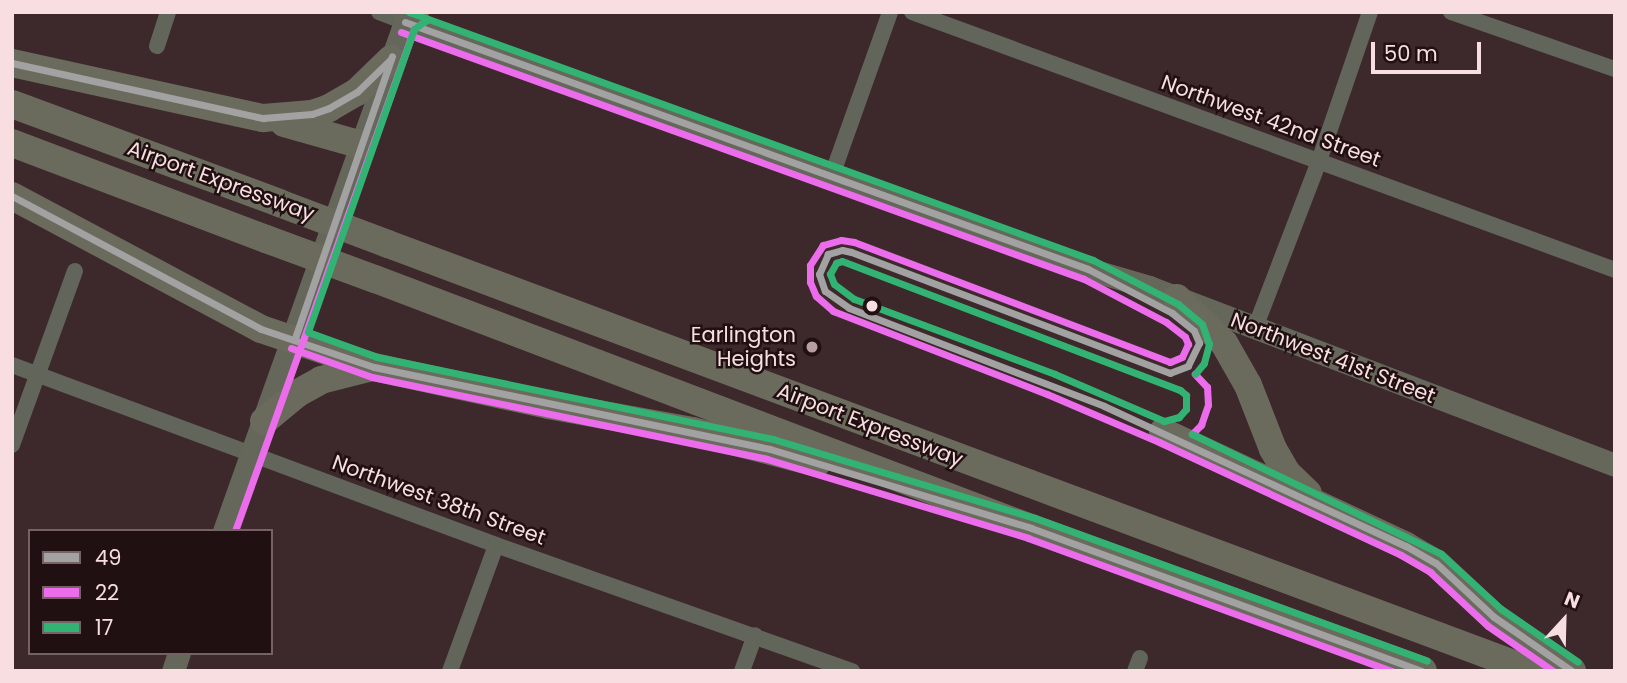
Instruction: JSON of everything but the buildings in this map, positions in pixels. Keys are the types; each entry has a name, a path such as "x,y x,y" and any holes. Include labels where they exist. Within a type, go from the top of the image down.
{"highway":[{"path":"263,118 312,114 329,108 356,92 391,59"},
{"path":"12,63 263,118 362,145"},
{"name":"Airport Expressway","path":"12,104 1532,671"},
{"name":"Airport Expressway","path":"12,143 1031,528 1423,671"},
{"path":"12,196 261,330 295,338 374,367 757,446 1031,528"},
{"path":"1177,298 1224,343 1248,385 1273,449 1287,473 1310,494 1342,516"},
{"path":"264,421 298,393 321,380 374,367"},
{"path":"1163,432 1436,562 1493,617 1572,671"}],"main road":[{"path":"225,529 409,15"},
{"name":"Northwest 41st Street","path":"409,15 831,178 1177,298 1615,465"}],"street":[{"path":"157,46 169,12"},
{"name":"Northwest 41st Street","path":"379,12 409,15"},
{"path":"831,178 890,12"},
{"name":"Northwest 42nd Street","path":"912,12 1615,270"},
{"path":"1255,328 1319,161 1370,12"},
{"path":"1451,12 1615,69"},
{"path":"12,445 75,271"},
{"name":"Northwest 38th Street","path":"12,365 496,545 852,671"},
{"path":"450,671 496,545"},
{"path":"742,671 755,635"}],"transit line":[{"name":"17","path":"409,12 1093,260 1178,304 1202,324 1209,344 1204,363 1195,374"},
{"name":"22","path":"236,529 414,29 425,21"},
{"name":"17","path":"425,21 414,29 308,332 377,357 773,439 1035,518 1427,661"},
{"name":"49","path":"405,22 1088,269 1172,313 1194,331 1199,343 1188,366 1170,373 851,252 842,250 828,254 819,274 825,291 849,308 1104,406 1406,546 1436,563 1494,617 1572,671"},
{"name":"22","path":"401,32 1084,279 1166,322 1185,337 1188,344 1182,357 1170,362 854,242 841,240 823,245 810,265 810,282 816,296 833,311 1047,394 1159,442 1401,555 1430,572 1488,626 1553,671"},
{"name":"49","path":"295,338 392,56"},
{"name":"49","path":"12,63 263,118 312,114 329,108 357,92 391,59"},
{"name":"49","path":"12,196 261,329 374,367 770,449 1031,528 1422,671"},
{"name":"17","path":"842,261 1180,390 1186,395 1186,409 1179,417 1164,421 1055,374 854,299 834,284 830,274 836,263 842,261"},
{"name":"22","path":"291,348 372,377 767,459 1028,538 1392,671"},
{"name":"22","path":"1192,434 1201,425 1208,405 1207,387 1195,374"},
{"name":"17","path":"1192,434 1441,554 1501,609 1578,662"}],"place":[{"name":"Earlington Heights","path":"812,347"}]}
